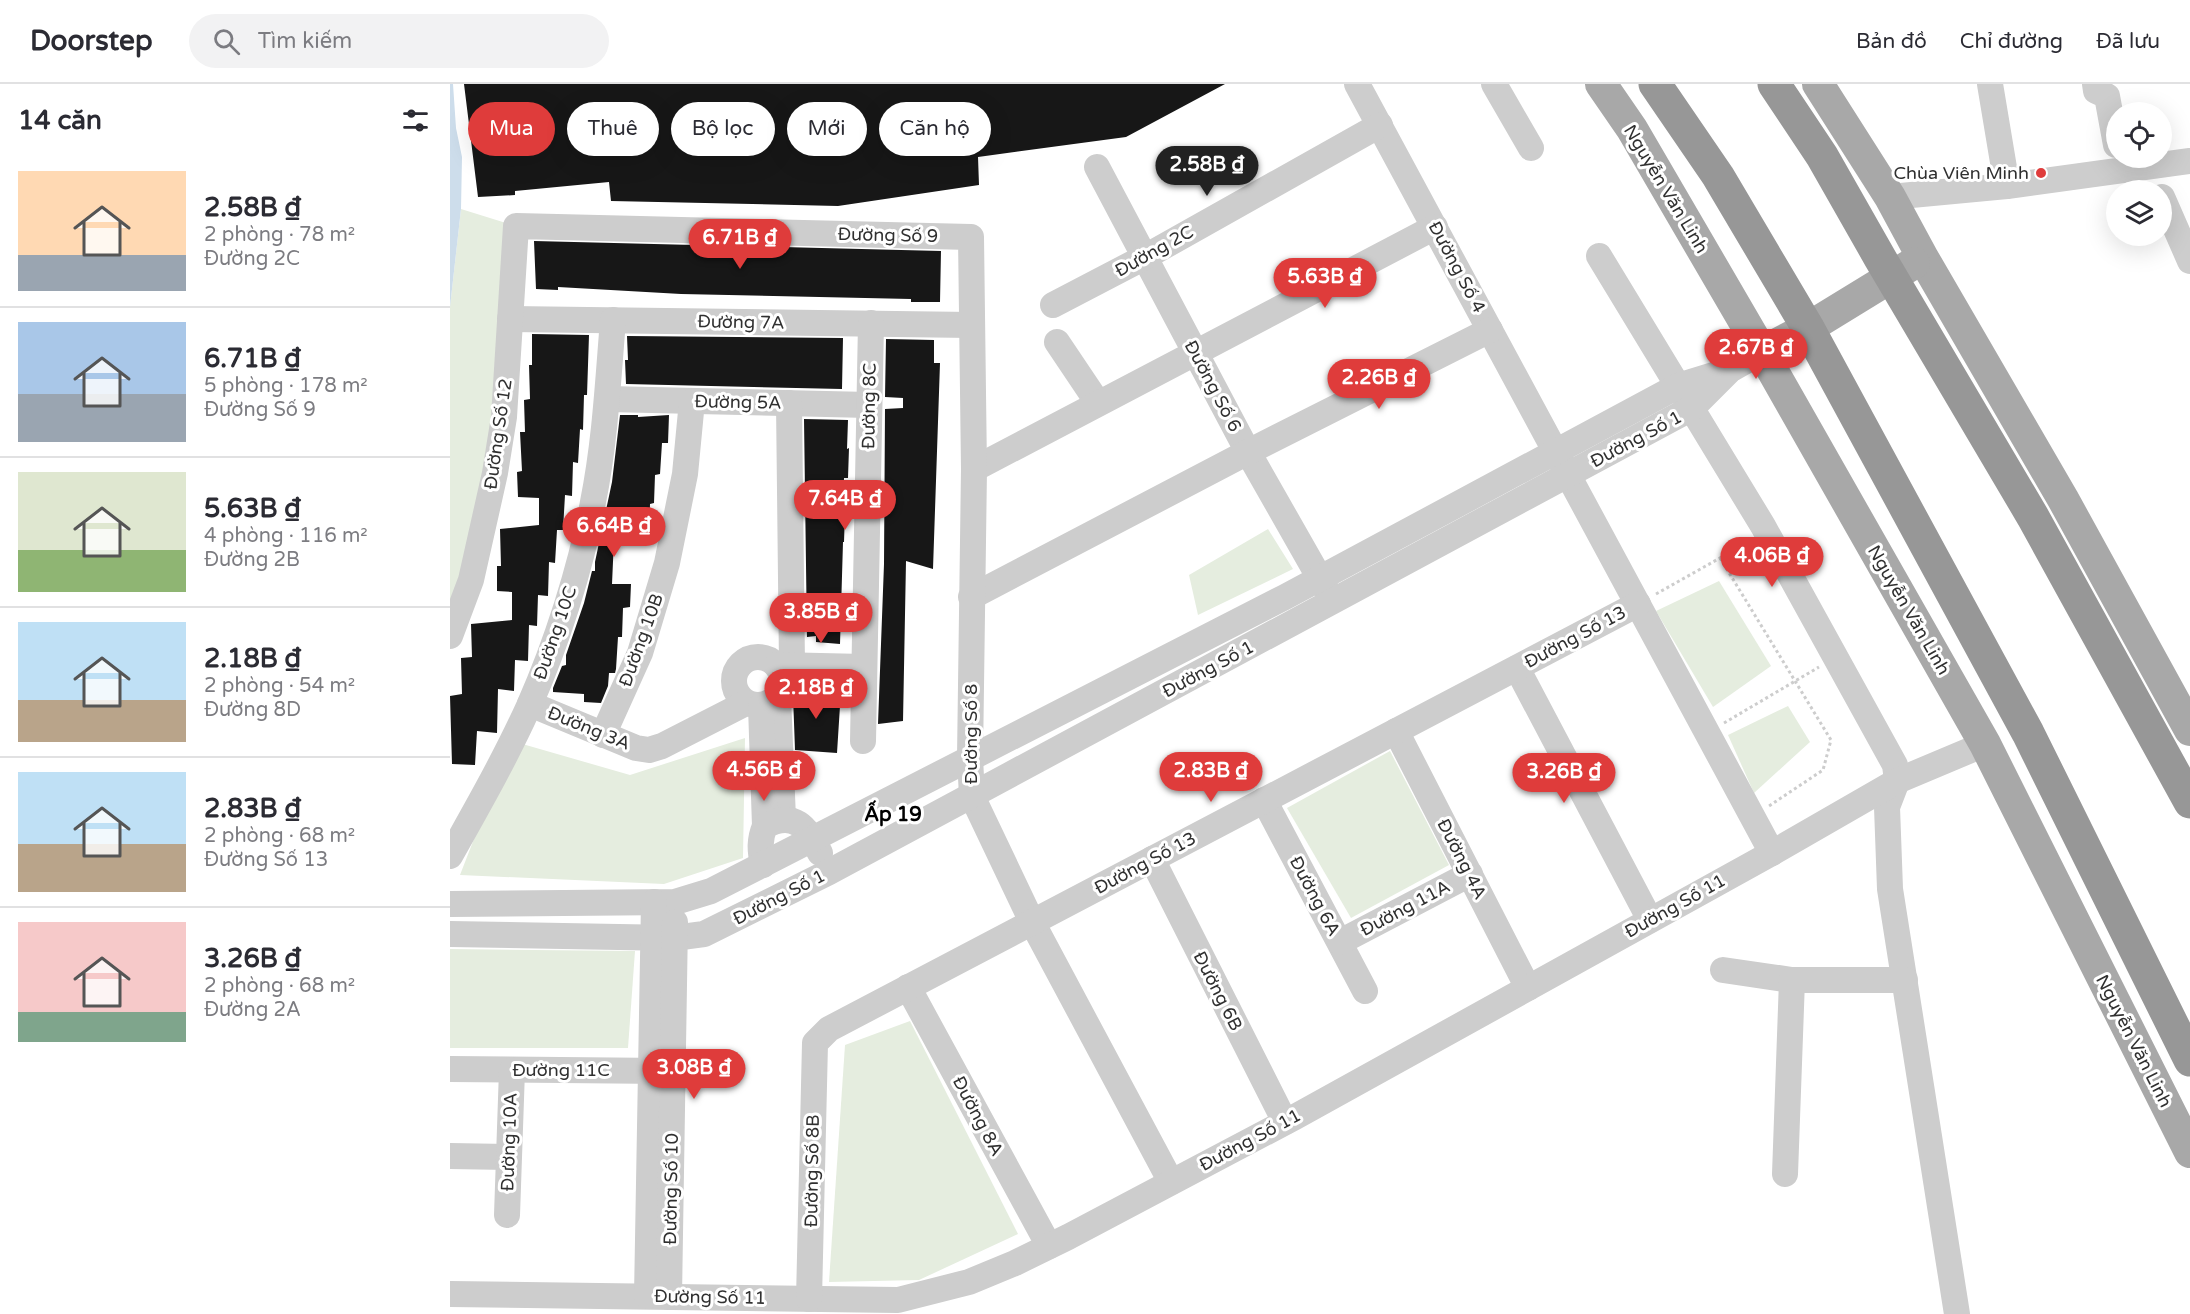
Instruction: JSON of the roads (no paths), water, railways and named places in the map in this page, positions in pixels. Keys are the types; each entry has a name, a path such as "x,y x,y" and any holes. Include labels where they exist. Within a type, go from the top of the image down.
{"highway":[{"path":"1655,84 1718,177 1808,328 2024,725 2190,1060"},
{"path":"1774,84 1822,156 2033,517 2190,802"}],"main road":[{"name":"Nguyễn Văn Linh","path":"1601,84 1632,129 1762,352 1985,744 2190,1152"},
{"path":"1818,84 1890,197 2190,730"},
{"path":"1762,352 1808,328 1923,258"}],"street":[{"name":"Đường Số 4","path":"1357,84 1772,853"},
{"path":"1494,84 1531,148"},
{"path":"1990,84 2007,186"},
{"path":"2095,84 2096,91 2107,96 2108,102"},
{"name":"Đường 2C","path":"1053,305 1145,257 1380,125"},
{"name":"Đường Số 6","path":"1097,167 1248,452 1333,602"},
{"path":"1890,197 2007,186 2106,167"},
{"path":"2172,220 2190,261"},
{"name":"Đường Số 9","path":"516,226 971,237"},
{"name":"Đường Số 12","path":"450,636 471,580 495,473 504,417 516,226"},
{"path":"974,469 1435,227"},
{"name":"Đường Số 8","path":"971,237 974,469 970,758 972,796 1032,922 1171,1182"},
{"path":"1599,256 1763,526 1895,765 1897,781 1887,807 1890,889 1957,1314"},
{"name":"Đường 7A","path":"510,319 972,325"},
{"name":"Đường 10C","path":"450,856 484,796 530,704 568,602 590,514 604,431 613,320"},
{"name":"Đường 8C","path":"863,741 871,323"},
{"path":"971,597 1248,452 1490,330"},
{"path":"1057,342 1098,403"},
{"path":"1730,369 1762,352"},
{"name":"Đường Số 1","path":"450,904 664,902 711,891 1320,578 1678,386 1730,369"},
{"name":"Đường Số 1","path":"450,934 663,938 704,934 829,872 972,796 1692,408 1730,369"},
{"name":"Đường 5A","path":"607,399 869,405"},
{"name":"Đường 10B","path":"603,735 640,653 667,562 685,474 692,401"},
{"path":"762,701 783,680 789,403"},
{"name":"Đường Số 13","path":"815,1043 829,1029 1638,604"},
{"path":"762,701 735,689 734,681 739,665 746,660 763,657 784,665 864,667"},
{"path":"1517,668 1650,920"},
{"path":"762,701 774,822 760,843 763,865"},
{"name":"Đường 3A","path":"530,704 636,748 649,750 663,746 762,701"},
{"name":"Đường 4A","path":"1396,731 1528,988"},
{"name":"Đường Số 11","path":"450,1294 898,1300 969,1282 1015,1263 1285,1122 1772,853 1897,781 1985,744"},
{"name":"Đường 6A","path":"1264,800 1365,991"},
{"path":"774,822 800,824 808,830 829,872"},
{"name":"Đường 6B","path":"1152,859 1285,1122"},
{"name":"Đường 11A","path":"1340,942 1470,874"},
{"name":"Đường Số 10","path":"658,1297 664,902"},
{"path":"1723,970 1792,980 1905,980"},
{"path":"1785,1174 1792,980"},
{"name":"Đường 8A","path":"908,987 1048,1246"},
{"name":"Đường Số 8B","path":"809,1299 815,1043"},
{"name":"Đường 11C","path":"450,1069 661,1071"},
{"name":"Đường 10A","path":"507,1215 512,1070"},
{"path":"450,1156 508,1157"}],"water":[{"path":"450,84 453,84 456,128 462,157 461,209 450,307"}],"place":[{"name":"Chùa Viên Minh","path":"2041,173"}],"district":[{"name":"Ấp 19","path":"893,815"}]}
